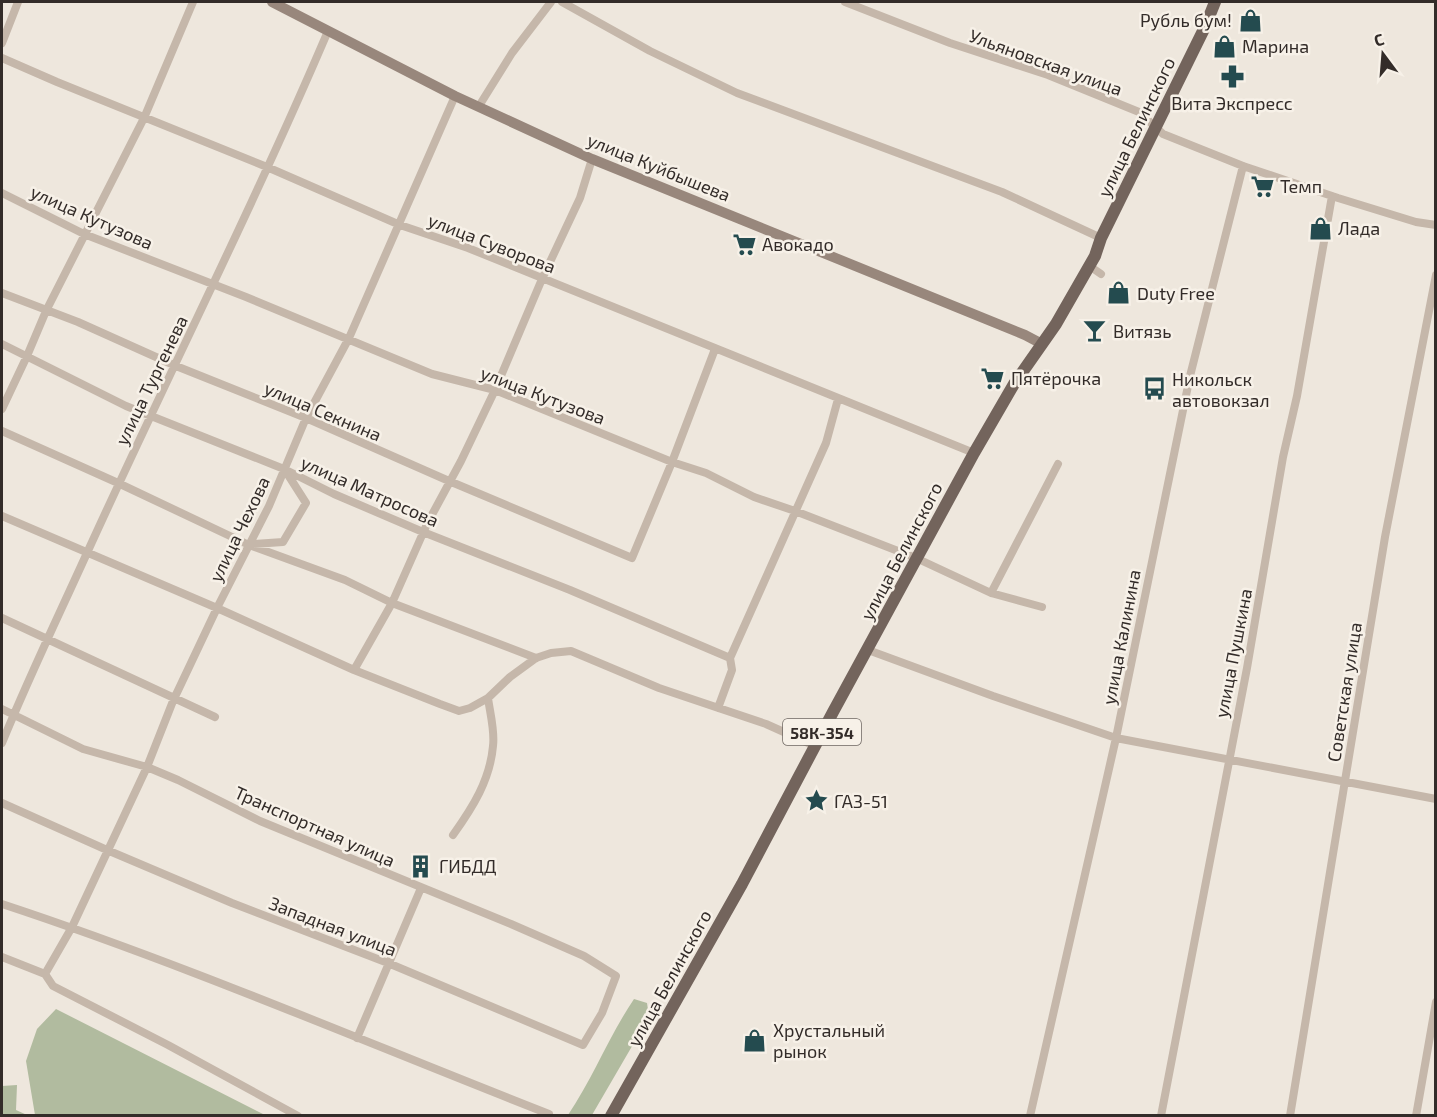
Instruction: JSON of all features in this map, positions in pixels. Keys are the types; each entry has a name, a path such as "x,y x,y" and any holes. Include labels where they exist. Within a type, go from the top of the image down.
{"main road":[{"name":"улица Куйбышева","path":"272,2 455,96 592,159 772,231 1042,344"},
{"name":"улица Белинского","path":"612,1116 742,884 974,453 1014,384 1056,324 1095,256 1101,238 1205,27 1215,2"}],"street":[{"path":"2,43 18,2"},
{"path":"2,409 46,311 144,118 193,2"},
{"path":"479,106 512,53 551,2"},
{"path":"562,2 650,51 737,93 1002,192 1101,238"},
{"name":"Ульяновская улица","path":"845,2 950,43 1048,75 1138,112 1163,134 1243,166 1416,222 1436,225"},
{"name":"улица Тургенева","path":"2,743 118,483 176,366 328,31"},
{"name":"улица Суворова","path":"2,58 267,167 400,225 468,248 974,453"},
{"name":"улица Чехова","path":"45,974 72,927 147,767 175,698 217,608 269,506 306,418 349,338 455,96"},
{"path":"354,670 392,603 423,532 495,390 542,279 580,198 592,159"},
{"name":"улица Калинина","path":"1030,1116 1116,738 1190,376 1243,166"},
{"name":"улица Кутузова","path":"2,193 84,234 349,338 432,374 495,390 672,462 706,473 754,497 916,558 991,593 1042,607"},
{"name":"улица Пушкина","path":"1161,1116 1249,656 1283,457 1297,396 1332,196"},
{"path":"1088,266 1101,274"},
{"name":"Советская улица","path":"1290,1116 1385,537 1436,275"},
{"name":"улица Секнина","path":"2,293 78,322 176,366 306,418 632,558 672,462"},
{"name":"улица Матросова","path":"2,344 150,416 284,469 334,494 423,532 570,590 730,658"},
{"path":"672,462 715,349"},
{"path":"718,708 732,670 730,658 826,443 838,399"},
{"path":"2,431 249,545 345,580 392,603 536,658"},
{"path":"991,593 1058,464"},
{"path":"249,545 283,542 306,503 284,469"},
{"path":"2,516 217,608 354,670 459,711 488,698 510,677 536,658 551,653 571,651 659,688 766,724 815,746"},
{"path":"2,618 215,717"},
{"path":"868,650 1116,738 1436,799"},
{"path":"453,835 472,810 487,780 494,744 488,698"},
{"name":"Транспортная улица","path":"2,709 83,749 147,767 260,821 584,956 616,976"},
{"name":"Западная улица","path":"2,803 232,903 388,963 583,1045 602,1013 616,976"},
{"path":"357,1038 421,888"},
{"path":"2,904 72,927 204,976 549,1114"},
{"path":"2,957 45,974 53,986 298,1116"},
{"path":"1416,1116 1436,1002"}],"green space":[{"path":"634,999 647,1003 649,1017 592,1115 568,1115 617,1028"},
{"path":"56,1009 265,1115 35,1115 26,1061 37,1029"},
{"path":"17,1085 16,1110 27,1115 2,1115 2,1086"}],"place":[{"name":"Рубль бум!","path":"1250,20"},
{"name":"Марина","path":"1224,46"},
{"name":"Вита Экспресс","path":"1232,77"},
{"name":"Темп","path":"1262,186"},
{"name":"Лада","path":"1320,228"},
{"name":"Авокадо","path":"744,244"},
{"name":"Duty Free","path":"1119,293"},
{"name":"Витязь","path":"1095,331"},
{"name":"Пятёрочка","path":"993,378"},
{"name":"Никольск автовокзал","path":"1154,389"},
{"name":"ГАЗ-51","path":"816,801"},
{"name":"ГИБДД","path":"421,866"},
{"name":"Хрустальный рынок","path":"755,1040"}]}
